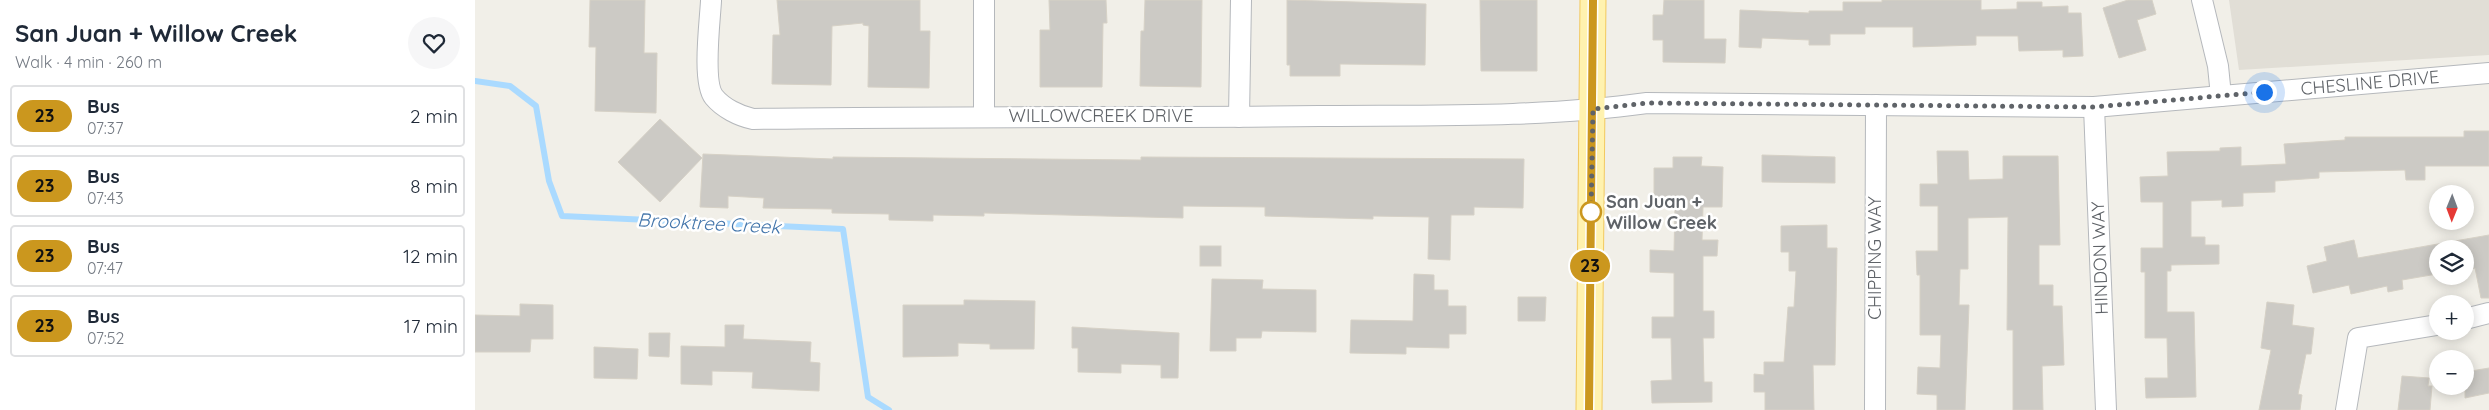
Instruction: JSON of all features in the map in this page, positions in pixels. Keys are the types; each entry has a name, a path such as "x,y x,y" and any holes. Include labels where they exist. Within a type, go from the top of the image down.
{"main road":[{"path":"1589,410 1593,0"}],"street":[{"path":"984,0 984,116"},
{"path":"1239,117 1241,0"},
{"path":"2202,0 2217,66 2221,96"},
{"name":"WILLOWCREEK DRIVE","path":"711,1 707,75 713,96 738,115 753,119 984,116 1239,117 1459,114 1593,109"},
{"name":"CHESLINE DRIVE","path":"1593,109 1647,103 2094,107 2489,73"},
{"name":"CHIPPING WAY","path":"1875,410 1876,105"},
{"name":"HINDON WAY","path":"2094,107 2106,410"},
{"path":"2474,317 2489,313"},
{"path":"2345,410 2358,338 2429,326"}],"shaded area":[{"path":"2229,0 2489,0 2489,55 2239,70"}],"building":[{"path":"590,0 645,0 644,53 657,53 656,113 595,111 596,47 589,47"},
{"path":"777,0 920,0 920,31 930,31 929,88 868,87 869,26 863,25 863,23 832,26 831,85 772,84 773,35 780,35"},
{"path":"1049,0 1106,0 1107,23 1103,23 1102,87 1040,87 1040,30 1050,30"},
{"path":"1145,0 1202,0 1201,87 1140,86 1141,31 1144,31"},
{"path":"1287,0 1426,4 1425,65 1340,64 1340,76 1290,76 1290,65 1287,65"},
{"path":"1480,0 1537,0 1537,71 1481,71"},
{"path":"1664,0 1704,0 1704,39 1726,39 1725,63 1663,62 1663,40 1653,40 1653,15 1663,15"},
{"path":"1882,0 1981,0 1981,10 2017,9 2017,2 2042,2 2042,7 2068,6 2068,13 2081,13 2083,56 2063,57 2063,50 2019,51 2018,36 1976,36 1976,45 1913,47 1913,27 1865,27 1865,34 1830,34 1830,45 1809,45 1809,40 1762,38 1761,48 1739,47 1740,10 1809,13 1809,11 1843,11 1843,2 1882,2"},
{"path":"2128,0 2152,0 2156,14 2137,20 2146,50 2119,58 2103,8"},
{"path":"660,119 702,158 660,202 618,162"},
{"path":"2464,131 2489,131 2489,166 2425,166 2425,180 2406,180 2405,170 2319,172 2319,178 2275,181 2275,192 2243,193 2243,206 2222,207 2222,200 2191,201 2191,237 2205,237 2205,245 2219,245 2219,264 2171,265 2171,271 2167,271 2167,312 2194,312 2196,397 2146,398 2145,378 2168,378 2167,338 2145,338 2145,272 2141,272 2141,248 2163,248 2163,202 2141,202 2140,177 2168,176 2167,152 2220,151 2220,148 2241,147 2241,166 2286,164 2284,144 2345,140 2345,137 2464,137"},
{"path":"1937,151 1968,151 1969,180 2003,179 2003,156 2058,156 2060,245 2039,245 2039,285 2053,285 2053,306 2062,306 2064,365 2042,366 2043,410 2013,410 2013,330 2007,330 2008,217 1968,218 1968,269 1960,269 1959,305 1969,305 1965,410 1937,410 1937,395 1917,394 1918,367 1940,368 1941,335 1920,335 1920,275 1917,275 1916,251 1938,251 1938,206 1920,206 1920,184 1938,184"},
{"path":"703,154 833,159 833,157 1141,160 1141,157 1524,159 1523,208 1474,207 1474,215 1451,215 1450,260 1428,259 1429,217 1373,216 1373,219 1265,216 1265,207 1183,206 1183,218 984,213 984,216 933,215 933,221 889,220 889,214 832,213 832,209 763,208 764,198 728,196 728,208 700,207"},
{"path":"1762,155 1835,157 1835,183 1762,182"},
{"path":"1673,157 1702,157 1701,166 1723,167 1722,207 1703,207 1702,240 1718,240 1717,256 1703,256 1703,311 1714,311 1714,338 1703,338 1704,382 1712,382 1712,402 1652,403 1651,381 1672,380 1671,338 1652,338 1652,317 1674,317 1674,273 1650,272 1650,250 1674,251 1675,207 1654,207 1654,168 1673,168"},
{"path":"1827,225 1827,248 1837,248 1835,365 1813,365 1814,410 1765,410 1765,392 1754,392 1754,374 1764,375 1764,362 1784,362 1788,307 1794,307 1796,271 1789,271 1789,252 1781,252 1781,226"},
{"path":"2489,235 2489,298 2481,298 2474,268 2474,240 2461,240"},
{"path":"2354,240 2358,258 2429,246 2429,275 2402,280 2403,289 2388,292 2387,286 2351,294 2349,285 2313,293 2307,266 2327,261 2324,247"},
{"path":"1200,246 1221,246 1221,266 1200,266"},
{"path":"1414,274 1434,275 1434,290 1448,290 1448,306 1466,306 1466,334 1449,334 1449,348 1406,347 1406,354 1350,353 1351,320 1413,321"},
{"path":"1212,279 1263,280 1262,289 1316,290 1316,332 1262,331 1261,338 1236,338 1236,351 1210,351"},
{"path":"1518,297 1546,297 1545,321 1518,321"},
{"path":"964,300 1035,301 1034,349 990,349 990,344 958,343 958,356 903,357 903,305 964,305"},
{"path":"2267,302 2294,305 2292,325 2314,328 2311,354 2306,354 2298,394 2302,395 2300,410 2259,410 2271,350 2261,348"},
{"path":"520,304 553,305 553,339 531,339 530,352 475,352 475,315 520,316"},
{"path":"725,325 744,325 743,339 811,342 810,362 820,363 819,391 752,388 753,372 712,371 712,385 681,384 681,346 725,347"},
{"path":"1072,327 1179,333 1178,378 1161,378 1161,365 1121,364 1121,373 1078,372 1078,348 1072,348"},
{"path":"649,333 670,333 669,357 649,356"},
{"path":"594,347 638,349 637,379 594,378"},
{"path":"2489,368 2489,393 2465,398 2465,395 2474,395 2474,370"},
{"path":"2402,376 2429,378 2429,395 2431,395 2430,410 2398,410"}],"waterway":[{"name":"Brooktree Creek","path":"475,81 510,86 536,106 549,181 562,216 843,229 868,397 889,410"}],"bus line":[{"name":"23","path":"1589,410 1593,0"}],"place":[{"name":"San Juan + Willow Creek","path":"1591,212"}],"route":[{"path":"1591,212 1593,109 1647,103 2094,107 2264,92"}]}
